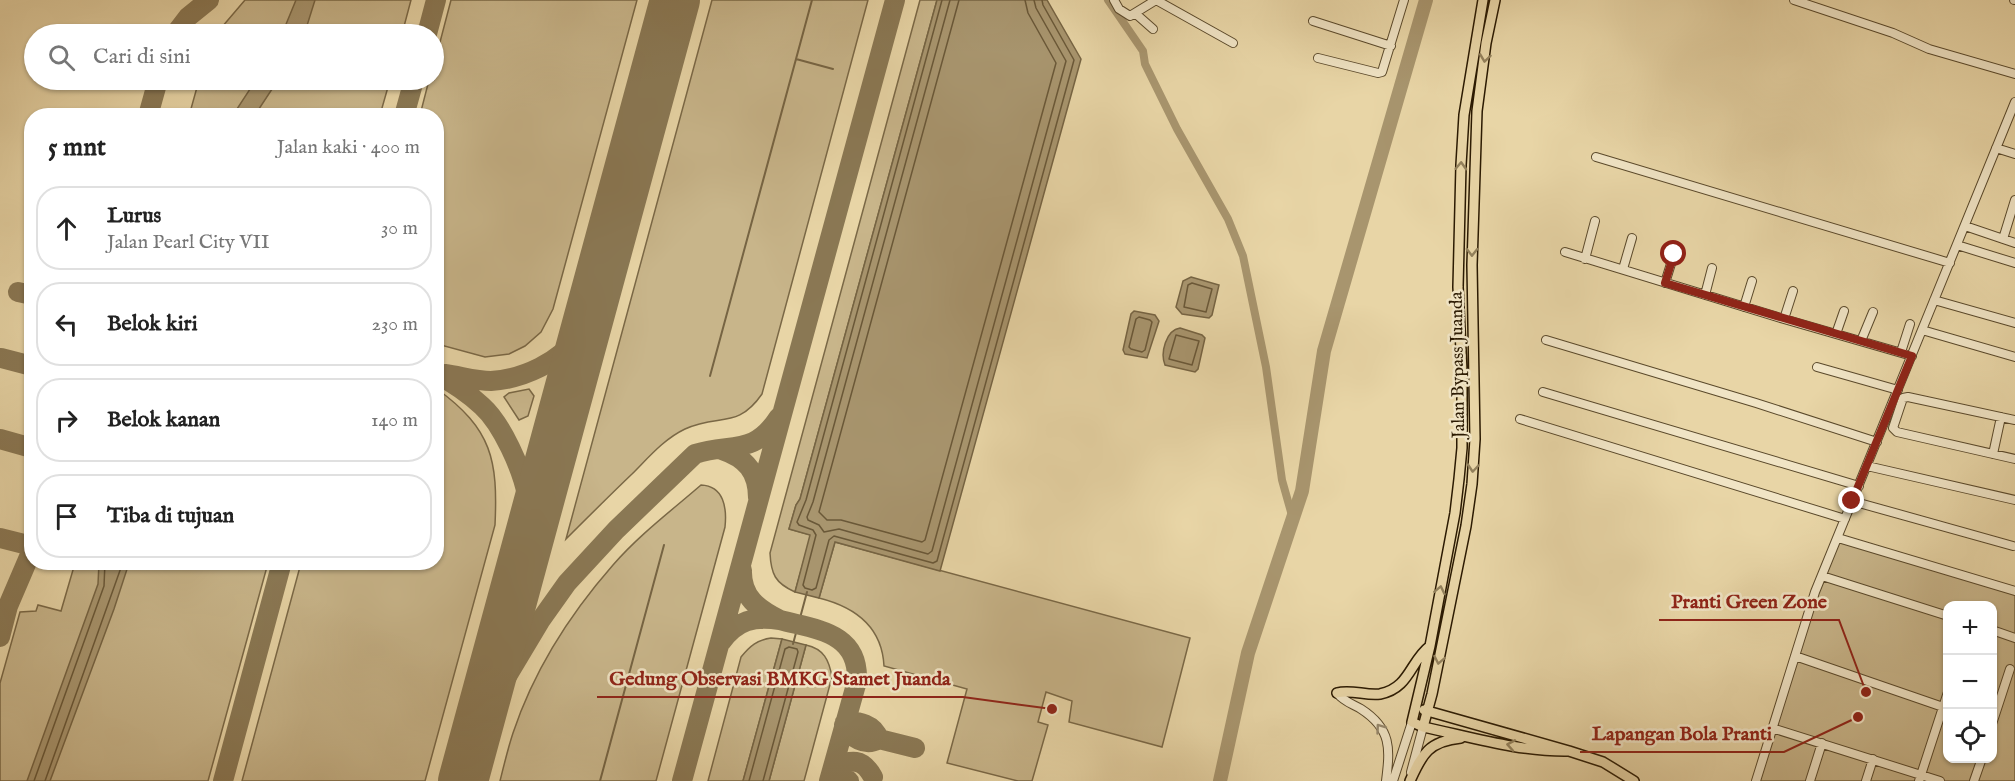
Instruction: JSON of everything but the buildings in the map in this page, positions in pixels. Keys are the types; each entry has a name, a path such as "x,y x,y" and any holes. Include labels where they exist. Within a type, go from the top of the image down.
{"main road":[{"name":"Jalan Bypass Juanda","path":"1412,722 1430,646 1455,513 1462,448 1458,287 1461,176 1464,115 1483,0"},
{"name":"Jalan Bypass Juanda","path":"1423,727 1466,526 1472,484 1475,439 1472,265 1477,111 1495,0"},
{"path":"1479,24 1485,27 1490,25"},
{"path":"1337,693 1376,694 1389,691 1406,678 1419,655 1430,646"},
{"path":"1415,709 1603,762 1634,781"},
{"path":"1412,722 1423,727 1469,737 1548,751 1569,751"},
{"path":"1409,781 1420,760 1432,746 1440,742 1469,737"}],"street":[{"path":"1114,0 1119,9 1127,15 1136,14 1140,9 1156,0 1233,43"},
{"path":"1318,58 1380,73 1391,46 1404,0"},
{"path":"1794,0 1893,33 1929,50 2015,74"},
{"path":"1136,14 1153,29"},
{"path":"1313,21 1391,46"},
{"path":"1756,781 1822,576 1877,442 1896,406 1898,390 2015,102"},
{"path":"1996,148 2015,154"},
{"path":"1596,157 1950,263"},
{"path":"2003,239 2015,200"},
{"path":"1585,259 1595,221"},
{"path":"1965,226 2015,243"},
{"path":"1623,269 1632,238"},
{"path":"1957,245 2015,263"},
{"path":"1565,252 1912,356"},
{"path":"1665,283 1674,254"},
{"path":"1705,295 1712,268"},
{"path":"1744,307 1752,281"},
{"path":"1784,319 1793,291"},
{"path":"1934,300 2015,323"},
{"path":"1836,334 1844,311"},
{"path":"1861,340 1873,312"},
{"path":"1901,352 1910,324"},
{"path":"1922,330 2015,357"},
{"path":"1546,340 1722,392 1877,442"},
{"path":"1816,367 1898,390"},
{"path":"1543,392 1859,486"},
{"path":"1896,406 1908,397 2015,420"},
{"path":"1891,417 1893,428 1897,432 2015,459"},
{"path":"1993,454 2001,417"},
{"path":"1520,419 1845,519"},
{"path":"1867,466 2015,500"},
{"path":"1852,501 2013,546"},
{"path":"1838,538 2015,591"},
{"path":"1822,576 1943,615"},
{"path":"1997,632 2015,638"},
{"path":"1795,656 1943,707 1920,778"},
{"path":"1997,709 2010,669"},
{"path":"1337,693 1343,700 1368,715 1381,728 1387,739 1390,756 1386,781"},
{"path":"1393,781 1412,722"},
{"path":"1409,781 1423,727"},
{"path":"1772,728 1873,759 1920,778 1940,781"},
{"path":"1810,781 1822,743"},
{"path":"1866,781 1873,759"},
{"path":"1974,781 1981,763"}],"shaded area":[{"path":"245,0 411,0 405,24 225,24"},
{"path":"451,0 637,0 553,309 541,332 525,346 509,354 485,357 444,346 444,108 422,108 426,90 444,90 444,27"},
{"path":"712,0 868,0 762,394 753,405 736,417 697,424 663,443 566,539"},
{"path":"920,0 937,0 800,499 789,529 811,535 795,592 775,577 770,553"},
{"path":"196,90 387,90 382,108 191,108"},
{"path":"529,389 534,396 528,416 519,420 504,397 509,393"},
{"path":"444,395 470,418 488,448 495,482 495,525 425,781 242,781 299,570 444,570"},
{"path":"701,485 715,489 722,499 725,527 656,781 500,781 511,739 531,687 568,623 623,554 644,533"},
{"path":"1838,538 2015,591 2015,781 1756,781 1796,656"},
{"path":"835,542 1190,638 1162,747 1069,722 1072,701 1046,692 1038,722 1048,725 1032,781 1018,781 947,763 967,689 884,666 878,640 864,620 844,607 819,598"},
{"path":"73,570 266,570 208,781 0,781 0,683 20,612 36,611 38,605 61,611"},
{"path":"771,638 782,639 743,781 708,781 741,657 754,644"},
{"path":"806,645 817,649 825,656 832,677 804,781 769,781"}],"water":[{"path":"296,0 315,0 308,24 286,24"},
{"path":"937,0 1047,0 1081,59 940,571 835,542 819,598 795,592 810,535 789,529 800,499"},
{"path":"249,90 271,90 260,108 238,108"},
{"path":"1191,277 1219,285 1212,315 1209,318 1182,314 1176,307 1183,281"},
{"path":"1134,311 1155,315 1159,321 1147,358 1125,354 1123,350 1131,314"},
{"path":"1180,328 1205,338 1198,369 1195,372 1165,365 1163,354 1165,343 1171,333"},
{"path":"99,570 127,570 50,781 27,781 98,584"},
{"path":"782,639 806,645 769,781 743,781"}],"waterway":[{"path":"710,376 812,0"},
{"path":"1108,0 1143,51 1145,64 1177,129 1228,219 1243,256 1266,367 1282,480 1293,519"},
{"path":"1220,781 1248,653 1302,491 1324,351 1426,0"},
{"path":"796,59 833,69"},
{"path":"600,781 664,545"},
{"path":"793,644 807,592"}],"taxiway":[{"path":"183,24 209,0"},
{"path":"430,24 436,0"},
{"path":"682,781 895,0"},
{"path":"150,108 155,90"},
{"path":"406,108 411,90"},
{"path":"18,292 24,293"},
{"path":"445,374 491,381 528,373 551,361 571,345 590,314"},
{"path":"1,358 24,364"},
{"path":"444,379 482,406 504,435 524,484 531,532"},
{"path":"479,723 540,621 567,583 616,530 695,454 750,443 769,430 779,417"},
{"path":"0,439 24,446"},
{"path":"722,450 738,457 749,467 756,481 758,498"},
{"path":"0,538 24,544"},
{"path":"0,637 8,606 24,569"},
{"path":"223,781 280,570"},
{"path":"721,642 733,629 747,621 780,620 752,601 744,588 742,570"},
{"path":"780,620 833,636 851,652 856,665 857,681 829,781"},
{"path":"845,722 865,724 874,730 879,739"},
{"path":"844,725 850,734 864,742 879,739 915,748"},
{"path":"849,781 833,767 851,762 861,763 873,777"}],"runway":[{"path":"463,781 675,0"}],"place":[{"name":"Pranti Green Zone","path":"1866,692"},
{"name":"Gedung Observasi BMKG Stamet Juanda","path":"1052,709"},
{"name":"Lapangan Bola Pranti","path":"1858,717"}],"route":[{"path":"1674,254 1665,283 1912,356 1852,501"}]}
